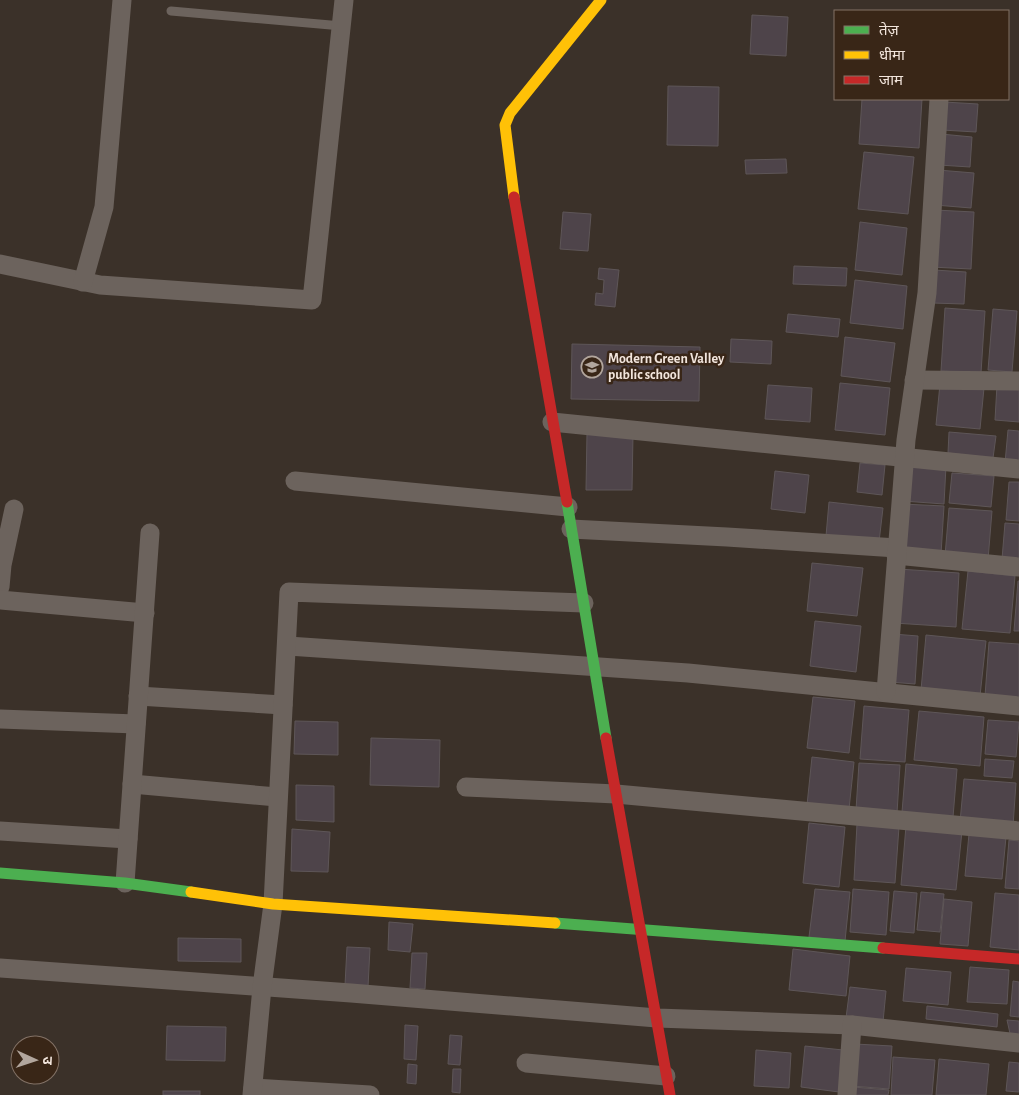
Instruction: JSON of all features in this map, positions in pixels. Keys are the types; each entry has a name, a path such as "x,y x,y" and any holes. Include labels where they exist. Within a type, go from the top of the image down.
{"street":[{"path":"83,282 105,197 122,0"},
{"path":"0,264 83,282 124,287 312,300 344,0"},
{"path":"601,0 510,112 505,125 517,221 568,507 593,668 670,1095"},
{"path":"886,692 904,457 926,293 940,100"},
{"path":"914,380 1019,381"},
{"path":"552,422 1019,469"},
{"path":"295,481 568,507"},
{"path":"0,587 1,565 14,509"},
{"path":"571,529 727,536 896,552 1019,567"},
{"path":"125,883 150,533"},
{"path":"370,1095 252,1092 262,987 273,904 288,646 289,592 584,603"},
{"path":"0,600 145,613"},
{"path":"288,646 688,673 1019,706"},
{"path":"138,696 284,705"},
{"path":"0,719 136,724"},
{"path":"132,784 278,796"},
{"path":"466,787 616,794 1019,831"},
{"path":"0,831 128,838"},
{"path":"0,873 125,883 273,904 641,928 1019,959"},
{"path":"0,968 657,1018 852,1025 1019,1043"},
{"path":"847,1095 852,1025"},
{"path":"526,1064 666,1076"}],"lane":[{"path":"171,11 342,26"}],"building":[{"path":"752,15 788,17 786,56 750,54"},
{"path":"668,86 719,87 718,146 667,145"},
{"path":"862,100 922,100 919,148 859,144"},
{"path":"944,102 978,104 976,132 942,130"},
{"path":"941,134 972,137 970,167 939,165"},
{"path":"864,152 914,157 908,214 858,209"},
{"path":"786,159 787,173 746,174 745,160"},
{"path":"938,170 974,173 971,208 935,205"},
{"path":"935,210 974,212 971,269 931,267"},
{"path":"563,212 591,214 588,251 560,249"},
{"path":"860,222 907,228 902,275 855,270"},
{"path":"794,266 847,268 846,286 793,284"},
{"path":"599,268 619,270 615,307 595,305 596,293 603,294 604,280 598,279"},
{"path":"934,270 966,272 964,304 932,303"},
{"path":"855,280 907,286 903,329 850,323"},
{"path":"945,308 985,311 981,373 941,371"},
{"path":"993,309 1017,311 1012,372 988,370"},
{"path":"788,314 840,319 838,337 786,332"},
{"path":"845,337 895,343 890,382 841,376"},
{"path":"731,339 772,341 771,364 730,362"},
{"path":"572,344 700,347 699,401 571,399"},
{"path":"840,383 890,388 885,435 835,430"},
{"path":"940,384 984,388 980,429 936,425"},
{"path":"768,385 812,388 810,422 765,419"},
{"path":"997,385 1019,387 1019,422 995,420"},
{"path":"1008,430 1019,431 1019,464 1005,463"},
{"path":"949,432 996,436 993,458 948,453"},
{"path":"587,433 633,434 632,490 586,490"},
{"path":"860,463 885,465 882,495 857,492"},
{"path":"906,463 946,466 944,504 903,501"},
{"path":"775,471 809,475 805,513 771,509"},
{"path":"952,473 994,476 991,507 949,503"},
{"path":"1009,482 1019,482 1019,521 1006,520"},
{"path":"829,502 883,508 879,542 826,536"},
{"path":"902,504 944,506 941,554 901,550"},
{"path":"949,508 992,511 988,560 945,556"},
{"path":"1005,523 1019,524 1019,560 1002,559"},
{"path":"812,563 863,568 857,616 807,611"},
{"path":"898,569 959,573 956,627 894,623"},
{"path":"968,571 1015,576 1010,633 962,629"},
{"path":"1018,581 1019,631 1014,631"},
{"path":"815,621 861,626 856,672 810,666"},
{"path":"893,634 918,636 915,684 890,682"},
{"path":"926,635 986,641 980,696 921,690"},
{"path":"989,642 1019,644 1019,699 985,696"},
{"path":"813,697 855,701 849,753 807,748"},
{"path":"864,706 909,710 905,762 860,759"},
{"path":"919,711 984,717 980,766 914,760"},
{"path":"988,720 1019,722 1016,757 985,754"},
{"path":"295,721 338,722 338,755 294,754"},
{"path":"371,738 440,740 439,787 370,785"},
{"path":"812,757 854,762 849,809 807,805"},
{"path":"985,759 1014,761 1012,778 984,776"},
{"path":"859,763 900,765 897,813 856,810"},
{"path":"906,764 957,769 953,817 902,812"},
{"path":"964,779 1016,783 1013,826 960,822"},
{"path":"296,785 334,786 334,822 296,820"},
{"path":"809,823 845,827 839,887 803,883"},
{"path":"857,824 899,827 895,883 854,880"},
{"path":"906,826 962,831 956,890 901,885"},
{"path":"292,829 330,832 328,872 291,871"},
{"path":"969,834 1006,837 1002,879 965,876"},
{"path":"1009,840 1019,841 1019,889 1005,888"},
{"path":"815,889 850,892 845,941 809,937"},
{"path":"853,889 889,892 886,935 850,932"},
{"path":"894,891 917,893 914,933 890,931"},
{"path":"921,892 944,894 940,932 917,930"},
{"path":"995,893 1019,895 1019,950 990,947"},
{"path":"944,899 972,902 968,946 940,944"},
{"path":"389,922 413,924 410,952 388,950"},
{"path":"178,938 241,939 241,962 178,961"},
{"path":"347,947 370,948 368,987 345,985"},
{"path":"793,949 850,956 846,996 789,990"},
{"path":"412,953 427,953 425,989 410,988"},
{"path":"970,967 1009,970 1007,1004 967,1002"},
{"path":"906,968 951,972 948,1005 903,1001"},
{"path":"1013,981 1019,982 1019,1017 1010,1016"},
{"path":"850,987 886,991 883,1022 846,1018"},
{"path":"927,1006 998,1014 997,1027 926,1019"},
{"path":"1007,1020 1019,1021 1019,1038 1011,1038"},
{"path":"405,1025 418,1026 416,1060 404,1059"},
{"path":"167,1026 226,1027 225,1061 166,1060"},
{"path":"450,1035 462,1036 460,1065 448,1064"},
{"path":"855,1044 892,1046 889,1089 852,1086"},
{"path":"805,1046 843,1050 839,1092 801,1087"},
{"path":"756,1050 791,1053 789,1088 754,1086"},
{"path":"893,1057 935,1060 932,1095 891,1095"},
{"path":"939,1059 989,1064 986,1095 936,1095"},
{"path":"1009,1062 1019,1063 1019,1092 1006,1091"},
{"path":"408,1064 417,1065 416,1084 407,1083"},
{"path":"453,1069 461,1069 460,1093 452,1092"},
{"path":"853,1087 889,1090 888,1095 852,1095"},
{"path":"163,1091 200,1091 200,1095 163,1095"}],"traffic: fast":[{"path":"567,502 606,738"},
{"path":"0,873 125,883 191,892"},
{"path":"555,923 883,948"}],"traffic: slow":[{"path":"514,197 505,125 510,113 601,0"},
{"path":"191,892 273,904 555,923"}],"traffic: jam":[{"path":"514,197 567,502"},
{"path":"606,738 670,1095"},
{"path":"883,948 1019,959"}],"place":[{"name":"Modern Green Valley public school","path":"592,367"}]}
